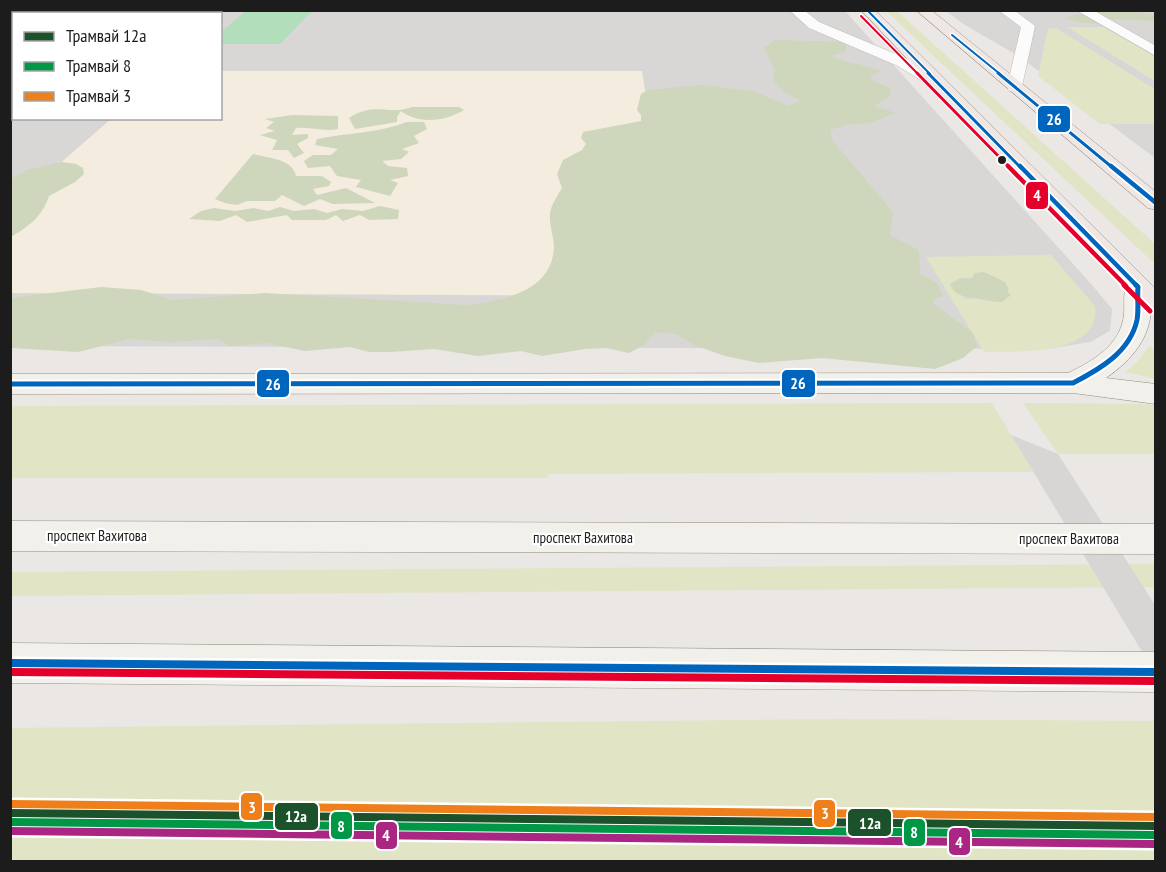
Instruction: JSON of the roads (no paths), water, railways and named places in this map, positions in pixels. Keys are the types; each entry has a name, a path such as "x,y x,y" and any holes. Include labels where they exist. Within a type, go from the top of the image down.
{"main road":[{"path":"867,10 1147,296 1130,338 1119,353 1101,369 1073,382"},
{"path":"922,10 1155,203"},
{"path":"10,384 1073,382 1155,394"},
{"name":"проспект Вахитова","path":"10,536 1155,539"},
{"path":"10,663 1155,672"}],"street":[{"path":"795,10 814,25 904,63 941,85"},
{"path":"1004,10 1028,26 1015,87"},
{"path":"1082,10 1155,52"}],"tram line":[{"name":"3","path":"10,804 1156,817"},
{"name":"12а","path":"10,813 1156,826"},
{"name":"8","path":"10,822 1156,835"}]}
